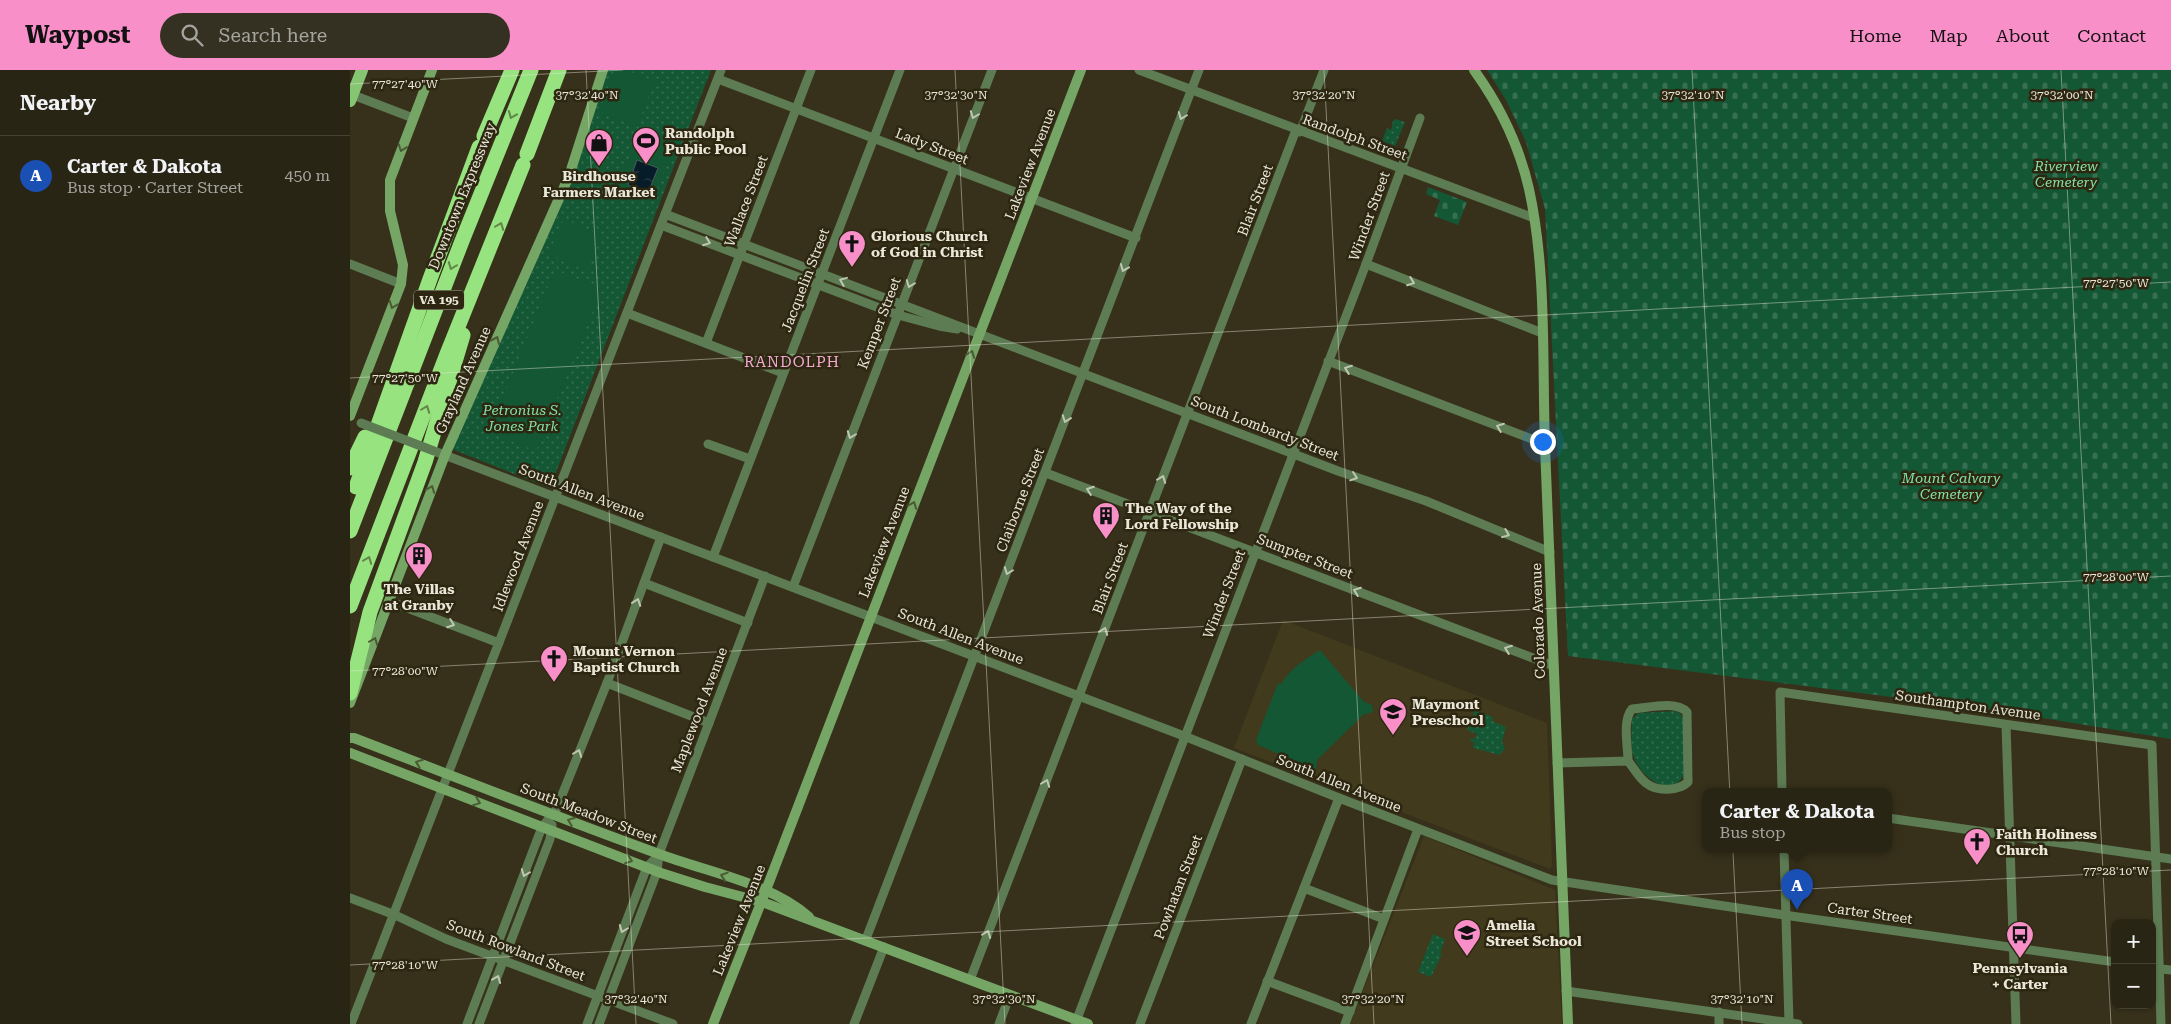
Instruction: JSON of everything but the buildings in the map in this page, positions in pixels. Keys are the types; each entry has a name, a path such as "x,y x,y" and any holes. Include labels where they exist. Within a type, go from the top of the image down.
{"highway":[{"path":"350,505 409,337 481,142 512,70"},
{"name":"Downtown Expressway","path":"350,531 465,232 531,70"},
{"name":"VA 195","path":"350,606 559,70"},
{"path":"350,693 370,612 425,462 458,354 471,296"},
{"path":"350,468 409,337"}],"main road":[{"path":"351,98 362,70"}],"street":[{"path":"350,417 401,284 403,264 390,211 390,180 432,70"},
{"name":"Grayland Avenue","path":"350,703 389,601 439,453 568,176 603,70"},
{"name":"Idlewood Avenue","path":"351,1024 721,70"},
{"name":"Wallace Street","path":"706,343 811,70"},
{"name":"Jacquelin Street","path":"713,557 900,70"},
{"name":"Kemper Street","path":"793,587 992,70"},
{"name":"Lakeview Avenue","path":"713,1024 762,902 871,616 974,332 1032,198 1081,70"},
{"name":"Randolph Street","path":"1138,70 1534,218"},
{"name":"Claiborne Street","path":"866,939 1199,70"},
{"name":"Blair Street","path":"970,980 1188,413 1298,131 1324,70"},
{"name":"Colorado Avenue","path":"1474,70 1496,104 1513,136 1529,188 1534,218 1542,333 1568,1024"},
{"name":"Lady Street","path":"718,79 1136,238"},
{"path":"351,98 413,118"},
{"name":"Winder Street","path":"1076,1022 1420,118"},
{"name":"South Lombardy Street","path":"665,214 1292,454 1426,501 1550,552"},
{"name":"South Lombardy Street","path":"661,225 898,315 939,326 974,332"},
{"path":"350,264 401,284"},
{"path":"1366,264 1542,333"},
{"path":"627,313 783,373"},
{"path":"1328,361 1545,444"},
{"name":"South Allen Avenue","path":"350,417 439,453 1184,736 1338,798 1552,880 1562,881"},
{"path":"708,444 750,459"},
{"name":"Sumpter Street","path":"1046,473 1554,666"},
{"path":"467,1024 607,683 661,537"},
{"name":"Maplewood Avenue","path":"599,1024 657,872 659,854 765,576"},
{"path":"644,583 748,623"},
{"path":"389,601 499,643"},
{"path":"607,683 709,723"},
{"name":"Southampton Avenue","path":"1782,788 1780,692 2152,745 2156,857"},
{"path":"1673,706 1683,708 1687,712 1689,769 1688,782 1683,787 1664,789 1646,784 1628,761 1627,722 1628,714 1632,709 1673,706"},
{"path":"2006,725 2008,835 2016,1024"},
{"name":"South Meadow Street","path":"350,738 659,854 766,890 797,907 813,921"},
{"name":"South Meadow Street","path":"350,753 657,872 705,888 762,902 866,939 1076,1022 1088,1024"},
{"name":"Powhatan Street","path":"1140,1024 1242,759"},
{"path":"1557,763 1628,761"},
{"path":"1251,1024 1338,798"},
{"path":"1892,819 2171,859"},
{"path":"1345,1024 1418,828"},
{"path":"479,1024 504,961 547,829"},
{"path":"1566,991 1794,1023 1786,916 1784,853"},
{"name":"Maplewood Avenue","path":"587,1024 647,867 659,854"},
{"path":"2156,857 2156,964"},
{"name":"Carter Street","path":"1562,881 1786,916 2111,961"},
{"path":"1304,888 1384,918"},
{"name":"South Rowland Street","path":"350,898 395,914 446,939 673,1024"},
{"path":"854,1024 884,947"},
{"path":"2161,1024 2156,968 2171,970"},
{"path":"1267,982 1350,1012"},
{"path":"999,1024 1010,995"},
{"path":"1719,1012 1719,1024"}],"shaded area":[{"name":"Maymont Preschool","path":"1283,620 1547,723 1552,865 1550,869 1234,748"},
{"name":"Amelia Street School","path":"1424,836 1555,890 1562,1024 1350,1024"}],"green space":[{"name":"Petronius S. Jones Park","path":"608,70 711,70 550,488 454,450 453,447 560,208 578,163"},
{"path":"614,70 626,70 654,81 637,127 599,112"},
{"name":"Mount Calvary Cemetery","path":"1487,70 2171,70 2171,739 1994,710 1568,656 1545,209 1526,142 1506,100"},
{"path":"1396,119 1405,122 1395,146 1382,141 1387,128 1391,130 1393,121"},
{"name":"Randolph Public Pool","path":"640,128 675,142 652,202 618,189"},
{"path":"1428,187 1467,202 1458,225 1434,216 1440,200 1426,194"},
{"path":"564,219 602,236 587,271 548,254"},
{"path":"555,270 602,289 536,451 489,432"},
{"path":"1320,650 1363,701 1372,705 1373,712 1363,715 1317,760 1316,770 1258,745 1256,740 1278,683 1281,684 1303,661"},
{"path":"1475,710 1493,717 1492,721 1506,727 1502,742 1505,748 1500,755 1473,748 1474,742 1470,741 1471,738 1475,739 1477,734 1467,730"},
{"path":"1676,711 1681,714 1683,719 1684,774 1678,782 1671,786 1664,786 1648,777 1636,763 1632,746 1632,719 1638,713"},
{"path":"1433,934 1445,939 1440,953 1442,954 1431,977 1418,972"}],"water":[{"path":"637,160 658,168 648,193 628,185"}],"place":[{"name":"Randolph Public Pool","path":"646,165"},
{"name":"Birdhouse Farmers Market","path":"599,167"},
{"name":"Glorious Church of God in Christ","path":"852,268"},
{"name":"The Way of the Lord Fellowship","path":"1106,540"},
{"name":"The Villas at Granby","path":"419,580"},
{"name":"Mount Vernon Baptist Church","path":"554,683"},
{"name":"Maymont Preschool","path":"1393,736"},
{"name":"Faith Holiness Church","path":"1977,866"},
{"name":"Carter & Dakota","path":"1797,910"},
{"name":"Amelia Street School","path":"1467,957"},
{"name":"Pennsylvania + Carter","path":"2020,959"}],"district":[{"name":"RANDOLPH","path":"792,362"}],"park label":[{"name":"Riverview Cemetery","path":"2066,174"}]}
